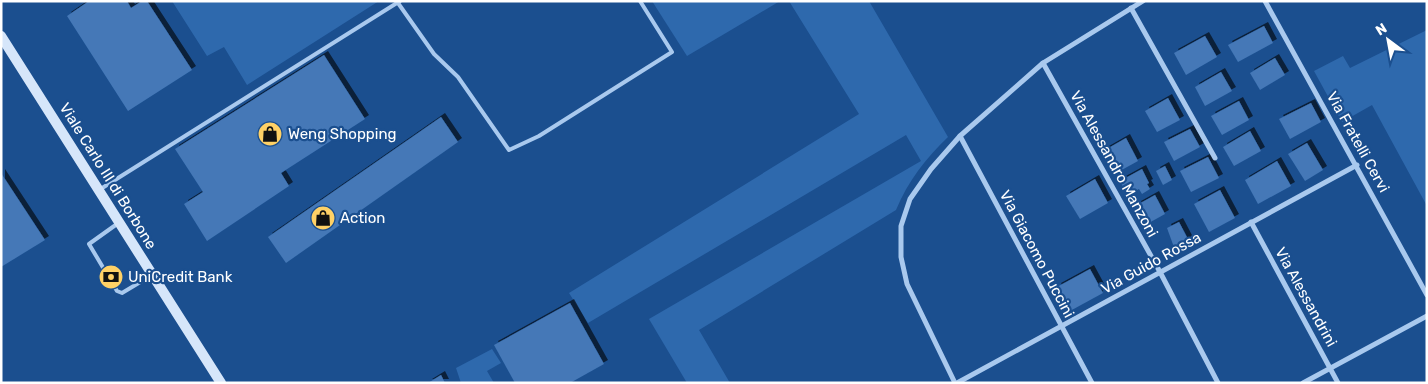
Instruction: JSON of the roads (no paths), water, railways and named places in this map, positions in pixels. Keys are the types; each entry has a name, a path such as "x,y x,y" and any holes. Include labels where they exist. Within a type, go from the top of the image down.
{"main road":[{"name":"Viale Carlo III di Borbone","path":"1,36 221,383"}],"street":[{"path":"956,383 907,284 901,257 901,226 910,199 931,169 960,136 1044,63 1144,1"},
{"name":"Via Fratelli Cervi","path":"1265,1 1427,295"},
{"path":"1131,8 1215,158"},
{"name":"Via Alessandro Manzoni","path":"1044,63 1160,272 1218,383"},
{"name":"Via Giacomo Puccini","path":"960,136 1092,383"},
{"name":"Via Guido Rossa","path":"956,383 1357,165"},
{"name":"Via Alessandrini","path":"1251,222 1338,383"},
{"path":"1304,383 1427,316"}],"lane":[{"path":"99,190 399,2 434,54 458,77 509,150 540,136 672,52 640,1"},
{"path":"119,222 89,244 117,291 122,293 152,274"}],"place":[{"name":"Weng Shopping","path":"270,134"},
{"name":"Action","path":"323,218"},
{"name":"UniCredit Bank","path":"111,277"}]}
